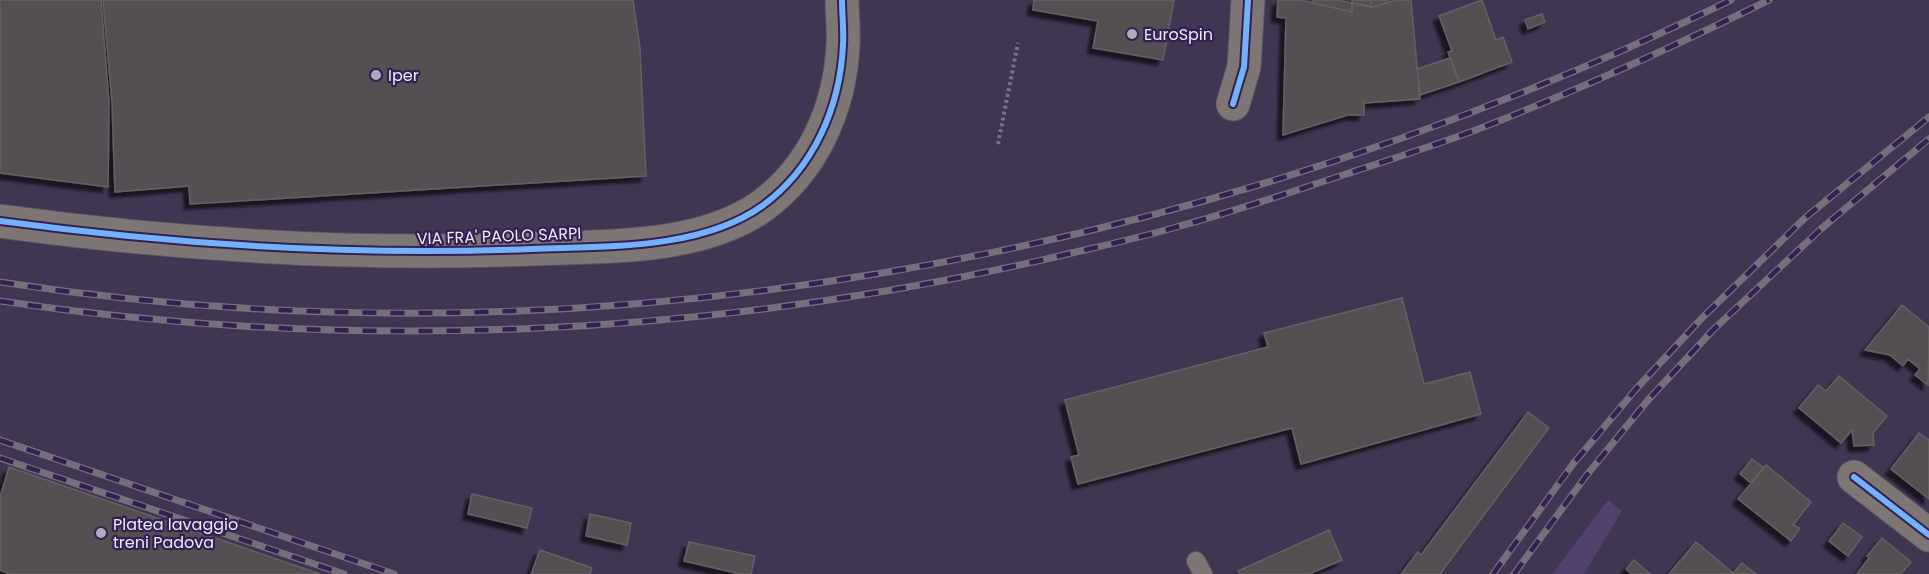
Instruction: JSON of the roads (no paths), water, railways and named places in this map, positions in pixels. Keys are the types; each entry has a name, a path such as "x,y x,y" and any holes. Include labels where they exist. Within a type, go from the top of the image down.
{"street":[{"name":"VIA FRA' PAOLO SARPI","path":"0,221 122,237 217,245 367,252 609,245 669,240 709,232 740,220 771,199 797,172 817,144 834,102 841,69 842,0"},
{"path":"1233,104 1244,67 1248,0"},
{"path":"1854,477 1929,535"}],"railway":[{"path":"0,282 222,307 444,313 666,301 886,272 1104,227 1318,166 1528,90 1731,0"},
{"path":"0,301 132,317 264,327 397,331 530,328 662,320 794,305 925,284 1055,257 1165,230 1243,208 1427,147 1476,130 1587,84 1769,0"},
{"path":"1493,574 1573,464 1636,389 1702,318 1806,217 1929,117"},
{"path":"1514,574 1586,476 1648,400 1714,329 1822,228 1929,139"},
{"path":"0,440 394,574"},
{"path":"0,458 344,574"}],"place":[{"name":"EuroSpin","path":"1132,34"},
{"name":"Iper","path":"376,75"},
{"name":"Platea lavaggio treni Padova","path":"101,533"}]}
